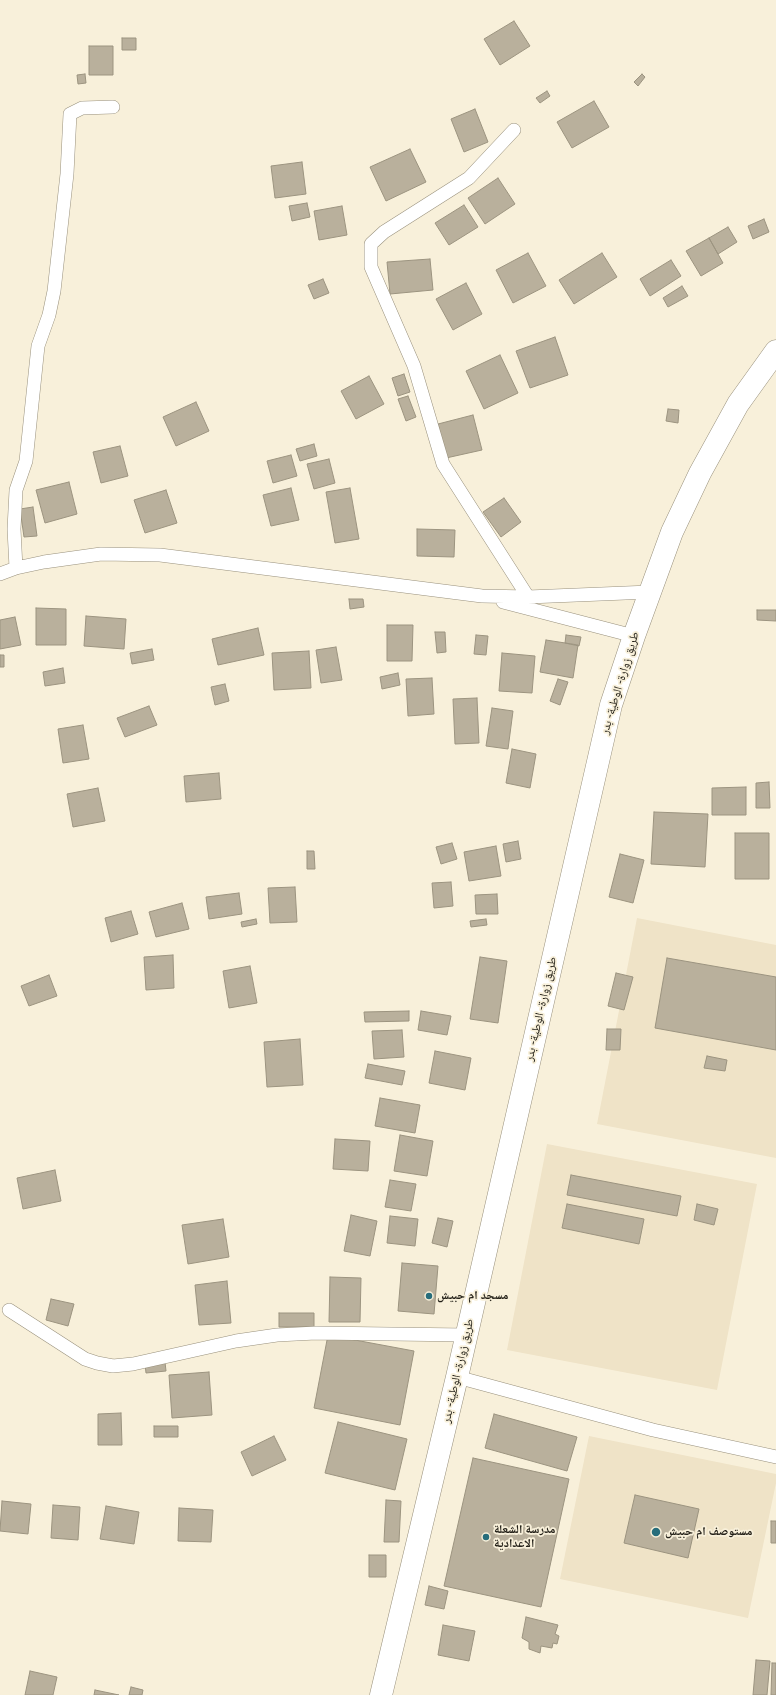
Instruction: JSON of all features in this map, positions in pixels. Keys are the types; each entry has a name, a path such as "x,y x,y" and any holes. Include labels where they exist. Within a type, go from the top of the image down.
{"highway":[{"name":"طريق زوارة- الوطية- بدر","path":"381,1695 457,1377 611,705 634,636 672,532 700,473 738,404 776,351"}],"street":[{"path":"16,568 14,529 16,490 26,461 38,346 49,316 54,291 67,174 70,114 82,108 112,107"},
{"path":"514,130 469,178 384,232 371,244 371,267 414,366 443,464 528,597"},
{"path":"0,574 16,568 44,562 100,554 160,555 482,596 528,597 650,592"},
{"path":"482,596 634,636"},
{"path":"9,1310 85,1359 113,1366 133,1364 236,1341 277,1335 316,1333 466,1335"},
{"path":"457,1377 653,1430 776,1457"}],"shaded area":[{"path":"637,918 776,945 776,1158 597,1124"},
{"path":"547,1144 757,1184 717,1390 507,1350"},
{"path":"589,1436 776,1474 776,1483 748,1618 560,1579"}],"building":[{"path":"514,21 530,46 500,65 484,39"},
{"path":"122,38 136,38 136,50 122,50"},
{"path":"89,46 113,46 113,75 89,75"},
{"path":"85,74 86,83 78,84 77,75"},
{"path":"642,74 645,77 638,86 634,82"},
{"path":"547,91 550,96 540,103 536,98"},
{"path":"594,101 609,127 572,148 557,122"},
{"path":"475,109 488,142 464,152 451,119"},
{"path":"410,149 426,182 386,201 370,167"},
{"path":"302,162 306,194 275,198 271,166"},
{"path":"498,178 515,204 485,224 468,198"},
{"path":"307,203 310,217 292,221 289,206"},
{"path":"464,205 478,227 449,245 435,223"},
{"path":"342,206 347,235 319,240 314,211"},
{"path":"764,219 769,232 753,239 748,226"},
{"path":"728,227 737,242 718,254 709,238"},
{"path":"709,238 723,263 701,276 686,251"},
{"path":"528,253 546,286 513,303 496,270"},
{"path":"602,253 617,277 574,304 559,280"},
{"path":"430,259 433,290 390,294 387,262"},
{"path":"671,260 681,276 650,296 640,279"},
{"path":"323,279 329,293 314,299 308,285"},
{"path":"466,283 482,314 453,330 436,299"},
{"path":"682,286 688,296 668,307 663,298"},
{"path":"555,337 568,375 530,388 516,351"},
{"path":"500,355 518,393 484,409 466,371"},
{"path":"404,374 410,392 398,396 392,378"},
{"path":"369,376 384,404 356,419 341,391"},
{"path":"408,396 416,417 406,421 398,399"},
{"path":"196,402 209,431 176,446 163,417"},
{"path":"668,409 679,410 678,423 666,421"},
{"path":"473,415 482,450 446,458 438,424"},
{"path":"314,444 317,456 300,461 296,449"},
{"path":"120,446 128,476 101,483 93,452"},
{"path":"291,455 297,476 273,483 267,461"},
{"path":"329,459 335,483 314,489 307,464"},
{"path":"69,482 77,514 45,523 36,490"},
{"path":"291,488 299,520 271,526 263,495"},
{"path":"350,488 359,539 335,543 326,492"},
{"path":"166,490 177,523 145,533 134,500"},
{"path":"504,498 521,522 501,537 483,512"},
{"path":"33,507 37,536 24,537 20,509"},
{"path":"417,529 455,530 454,557 417,556"},
{"path":"349,599 363,599 364,607 350,609"},
{"path":"36,608 66,609 66,645 36,645"},
{"path":"757,610 776,610 776,621 757,620"},
{"path":"86,616 126,619 124,649 84,646"},
{"path":"15,617 21,645 0,649 0,620"},
{"path":"387,625 413,625 412,661 387,661"},
{"path":"258,628 264,655 218,665 212,639"},
{"path":"435,632 445,632 446,652 437,653"},
{"path":"476,635 488,636 486,655 474,654"},
{"path":"566,635 581,637 579,646 565,643"},
{"path":"546,640 578,645 573,678 540,672"},
{"path":"336,647 342,680 321,683 316,650"},
{"path":"152,649 154,660 132,664 130,653"},
{"path":"309,651 311,688 274,690 272,653"},
{"path":"502,653 535,656 532,693 499,691"},
{"path":"0,655 4,655 4,667 0,667"},
{"path":"63,668 65,683 45,686 43,672"},
{"path":"398,673 400,685 382,689 380,677"},
{"path":"432,678 434,714 408,716 406,679"},
{"path":"558,679 568,682 560,705 550,701"},
{"path":"225,684 229,701 215,705 211,687"},
{"path":"477,698 479,743 455,744 453,699"},
{"path":"149,706 157,725 125,737 117,718"},
{"path":"492,708 513,711 508,749 486,746"},
{"path":"83,725 89,759 63,763 58,729"},
{"path":"512,749 536,754 530,788 506,783"},
{"path":"219,773 221,799 186,802 184,776"},
{"path":"769,782 770,808 756,808 756,783"},
{"path":"746,787 746,815 712,815 712,788"},
{"path":"98,788 105,821 73,827 67,794"},
{"path":"654,812 708,814 705,867 651,864"},
{"path":"735,833 769,833 769,879 735,879"},
{"path":"518,841 521,859 506,862 503,844"},
{"path":"452,843 457,859 441,864 436,847"},
{"path":"496,846 501,876 469,881 464,852"},
{"path":"307,851 314,851 315,869 307,869"},
{"path":"620,854 644,860 633,903 609,897"},
{"path":"451,882 453,906 434,908 432,883"},
{"path":"295,887 297,922 270,923 268,888"},
{"path":"239,893 242,914 209,919 206,897"},
{"path":"497,894 498,914 476,914 475,895"},
{"path":"182,903 189,929 156,937 149,912"},
{"path":"131,911 138,934 111,942 105,918"},
{"path":"256,919 257,924 242,927 241,922"},
{"path":"486,919 487,925 471,927 470,921"},
{"path":"173,955 174,988 146,990 144,957"},
{"path":"480,957 507,961 498,1023 470,1019"},
{"path":"667,958 776,977 776,1050 655,1028"},
{"path":"250,966 257,1003 229,1008 223,971"},
{"path":"616,973 633,977 624,1010 608,1006"},
{"path":"49,975 57,996 29,1006 21,986"},
{"path":"409,1011 409,1021 365,1022 364,1012"},
{"path":"421,1011 451,1016 447,1035 418,1030"},
{"path":"607,1029 621,1029 620,1050 606,1050"},
{"path":"402,1030 404,1057 374,1059 372,1031"},
{"path":"300,1039 303,1085 267,1087 264,1042"},
{"path":"435,1051 471,1058 465,1090 429,1083"},
{"path":"707,1056 727,1060 725,1071 704,1068"},
{"path":"368,1064 405,1071 402,1085 365,1078"},
{"path":"380,1098 420,1105 415,1133 375,1126"},
{"path":"400,1135 433,1141 427,1176 394,1171"},
{"path":"335,1139 370,1141 368,1171 333,1169"},
{"path":"55,1170 61,1201 23,1209 17,1178"},
{"path":"571,1175 681,1196 677,1216 567,1195"},
{"path":"390,1180 416,1184 411,1211 385,1207"},
{"path":"567,1204 644,1219 639,1244 562,1228"},
{"path":"697,1204 718,1209 714,1225 694,1220"},
{"path":"351,1215 377,1221 370,1256 344,1251"},
{"path":"390,1216 418,1219 415,1246 387,1243"},
{"path":"438,1218 453,1221 447,1247 432,1243"},
{"path":"223,1219 229,1257 188,1264 182,1225"},
{"path":"402,1263 438,1266 434,1314 398,1311"},
{"path":"330,1277 361,1278 360,1322 329,1322"},
{"path":"227,1281 231,1323 199,1325 195,1285"},
{"path":"51,1299 74,1304 68,1326 46,1320"},
{"path":"279,1313 314,1313 314,1327 279,1327"},
{"path":"328,1335 414,1351 400,1425 314,1408"},
{"path":"165,1362 166,1371 146,1373 145,1364"},
{"path":"209,1372 212,1415 172,1418 169,1375"},
{"path":"121,1413 122,1445 98,1445 98,1414"},
{"path":"494,1414 577,1437 567,1471 485,1448"},
{"path":"338,1422 407,1439 395,1490 325,1473"},
{"path":"154,1426 178,1426 178,1437 154,1437"},
{"path":"274,1436 286,1460 252,1476 241,1452"},
{"path":"473,1458 569,1479 541,1607 444,1586"},
{"path":"635,1495 699,1509 688,1558 624,1543"},
{"path":"386,1500 401,1501 399,1542 384,1542"},
{"path":"2,1501 31,1504 28,1534 0,1531"},
{"path":"53,1505 80,1507 78,1540 51,1538"},
{"path":"106,1506 139,1512 134,1544 100,1539"},
{"path":"179,1508 213,1510 211,1542 178,1541"},
{"path":"771,1521 776,1521 776,1543 771,1543"},
{"path":"369,1555 386,1555 386,1577 369,1577"},
{"path":"429,1586 448,1591 444,1609 425,1605"},
{"path":"526,1617 558,1625 555,1634 559,1636 557,1644 553,1643 552,1648 541,1646 540,1653 529,1649 529,1642 522,1638"},
{"path":"443,1625 475,1631 469,1661 438,1655"},
{"path":"756,1660 770,1661 767,1695 753,1695"},
{"path":"772,1663 776,1663 776,1695 771,1695"},
{"path":"30,1671 57,1677 53,1695 25,1695"},
{"path":"131,1687 143,1690 142,1695 129,1695"},
{"path":"95,1690 119,1695 94,1695"}],"place":[{"name":"مسجد ام حبيش","path":"429,1296"},
{"name":"مستوصف ام حبيش","path":"656,1532"},
{"name":"مدرسة الشعلة الاعدادية","path":"486,1537"}]}
